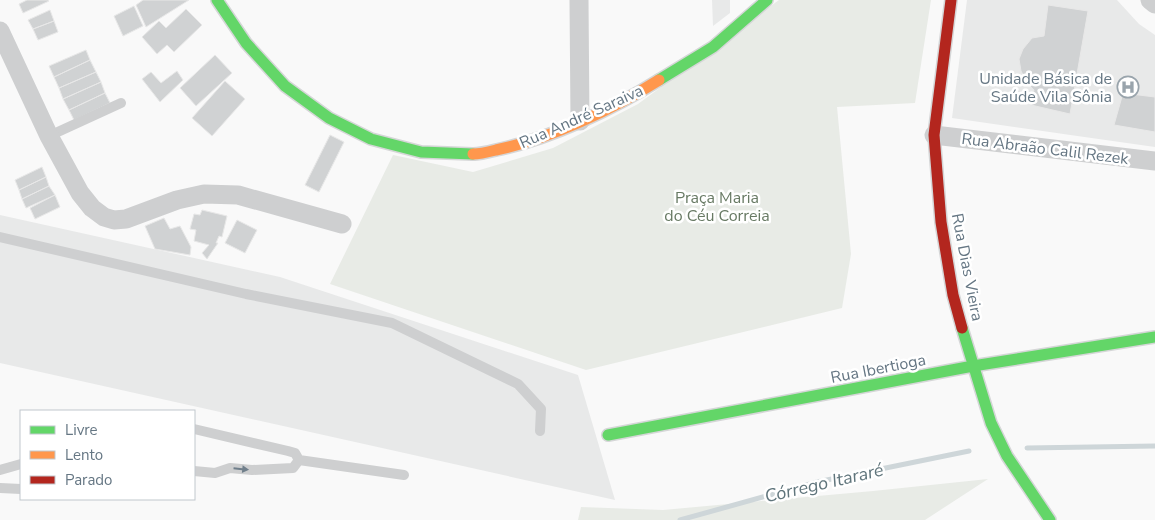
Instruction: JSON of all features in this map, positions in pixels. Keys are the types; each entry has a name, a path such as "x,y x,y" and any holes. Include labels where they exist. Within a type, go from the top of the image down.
{"street":[{"name":"Rua André Saraiva","path":"217,0 246,43 285,86 329,118 371,139 422,152 476,154 521,145 580,121 640,92 713,47 767,0"},
{"path":"579,0 580,121"},
{"name":"Rua Dias Vieira","path":"951,0 934,135 941,222 953,295 991,423 1007,456 1050,520"},
{"path":"0,31 49,136 80,193 92,208 104,217 114,220 126,219 177,200 204,194 238,195 342,224"},
{"name":"Rua Abraão Calil Rezek","path":"934,135 1155,162"},
{"name":"Rua Ibertioga","path":"608,435 973,366 1155,337"}],"lane":[{"path":"49,136 122,103"},
{"path":"0,237 246,294 392,322 518,384 541,409 540,431"},
{"path":"195,429 295,453 298,460"},
{"path":"195,471 215,473 230,468 282,470 293,468 298,460"},
{"path":"298,460 404,475"},
{"path":"0,470 20,464"},
{"path":"0,488 20,489"}],"shaded area":[{"path":"712,0 730,0 730,13 713,26"},
{"path":"967,0 1117,0 1139,24 1155,35 1155,147 952,118"},
{"path":"0,215 280,277 578,375 615,500 0,363"}],"green space":[{"name":"Praça Maria do Céu Correia","path":"779,0 931,0 915,103 837,107 851,254 842,308 586,370 330,284 393,155 473,172 553,148 638,104"},
{"path":"988,479 925,520 578,520 581,507 663,510"}],"building":[{"path":"27,0 49,1 23,13 19,4"},
{"path":"143,0 189,0 146,27 136,5"},
{"path":"1048,5 1088,11 1070,114 1031,105 1034,90 1028,84 1021,71 1019,59 1023,49 1032,38 1044,36"},
{"path":"134,6 143,26 123,36 114,16"},
{"path":"186,9 202,25 174,52 167,45 157,54 142,37 159,21 166,28"},
{"path":"50,10 54,21 33,29 28,20"},
{"path":"54,21 58,32 38,40 33,29"},
{"path":"86,50 90,60 54,77 49,66"},
{"path":"215,55 232,73 196,106 180,88"},
{"path":"90,60 96,72 59,88 54,77"},
{"path":"177,71 183,80 160,102 142,79 151,72 161,83"},
{"path":"96,72 101,82 63,99 59,88"},
{"path":"225,81 245,99 212,136 192,118"},
{"path":"101,82 105,93 69,110 63,99"},
{"path":"105,93 110,103 74,120 69,110"},
{"path":"1123,93 1155,97 1155,132 1114,125"},
{"path":"330,135 344,142 319,192 305,185"},
{"path":"42,167 46,177 19,190 15,180"},
{"path":"46,177 49,186 22,199 19,190"},
{"path":"49,186 55,195 26,208 22,199"},
{"path":"55,195 60,207 35,219 30,208"},
{"path":"202,210 227,216 222,237 219,236 216,243 218,243 207,259 202,253 209,245 194,241 196,230 190,229 194,214 200,215"},
{"path":"164,218 170,229 180,226 191,247 190,255 155,249 145,226"},
{"path":"237,220 257,230 245,253 225,243"}],"waterway":[{"name":"Córrego Itararé","path":"1027,448 1155,446"},
{"name":"Córrego Itararé","path":"680,520 817,482 969,451"}],"traffic: fast":[{"path":"217,0 246,43 285,86 329,118 371,139 421,152 473,154"},
{"path":"659,80 713,47 767,0"},
{"path":"962,328 991,423 1007,456 1050,520"},
{"path":"608,435 973,366 1155,337"}],"traffic: slow":[{"path":"473,154 517,145 559,131 622,102 659,80"}],"traffic: jam":[{"path":"951,0 934,135 941,222 953,295 962,328"}],"place":[{"name":"Unidade Básica de Saúde Vila Sônia","path":"1128,87"}]}
